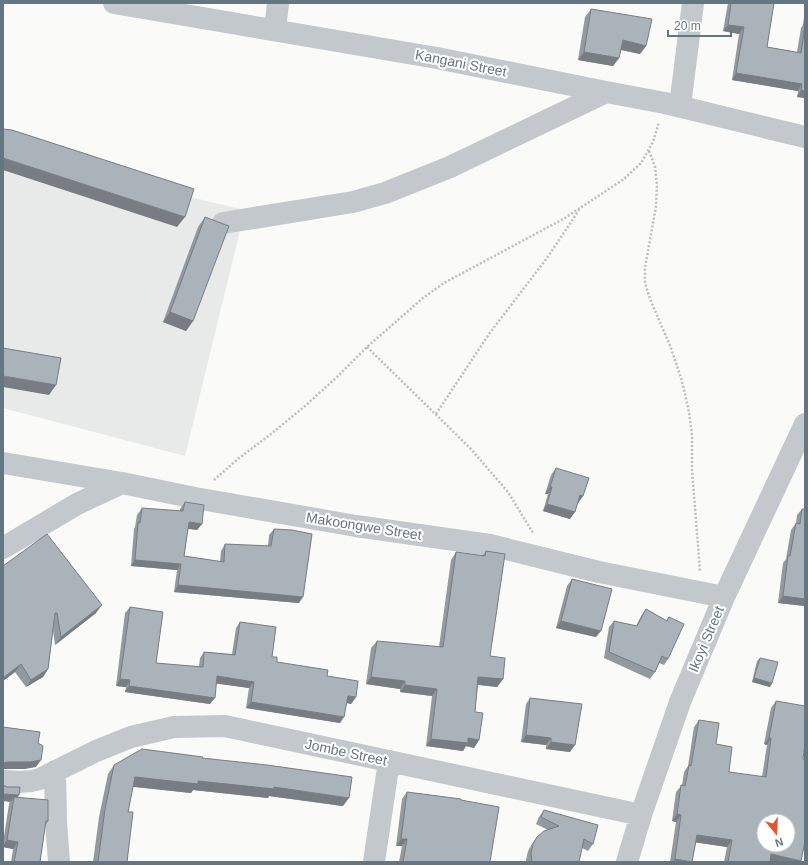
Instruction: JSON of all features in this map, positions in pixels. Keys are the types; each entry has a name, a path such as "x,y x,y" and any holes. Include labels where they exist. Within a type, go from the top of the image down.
{"street":[{"name":"Kangani Street","path":"114,3 437,58 672,105 805,137"},
{"path":"275,30 278,3"},
{"path":"672,105 693,3"},
{"path":"223,223 353,202 385,193 450,167 606,92"},
{"name":"Ikoyi Street","path":"626,862 680,702 724,597 805,424"},
{"path":"784,468 805,462"},
{"name":"Makoongwe Street","path":"3,463 122,483 195,498 356,526 490,546 599,572 701,591 724,597"},
{"path":"3,548 77,504 122,483"},
{"name":"Jombe Street","path":"3,781 21,783 31,782 96,751 131,737 174,727 225,726 641,815"},
{"path":"374,862 389,761"},
{"path":"55,771 56,822 59,862"}],"path":[{"path":"195,498 239,458 305,406 337,377 366,346 422,298 444,283 565,218 624,179 641,163 672,105"},
{"path":"648,150 655,167 657,185 656,206 644,268 645,283 650,299 671,348 682,381 689,412 692,435 692,470 701,591"},
{"path":"436,414 489,334 551,252 580,208"},
{"path":"366,346 471,449 508,492 550,560"}],"shaded area":[{"path":"3,153 245,210 185,456 3,408"}],"building":[{"path":"731,3 774,3 767,47 801,53 805,26 805,91 801,90 802,84 736,73 744,27 728,25"},
{"path":"591,9 652,19 646,46 623,40 619,58 584,52"},
{"path":"3,129 12,130 194,189 185,217 3,158"},
{"path":"205,217 229,226 193,321 170,312"},
{"path":"3,348 61,358 56,385 3,376"},
{"path":"556,468 589,478 583,496 580,495 575,512 547,504 552,487 550,487"},
{"path":"185,502 204,505 202,524 189,522 184,556 224,562 225,544 271,546 274,529 292,530 312,534 303,597 178,585 181,564 135,560 138,523 140,523 142,508 183,511"},
{"path":"802,509 805,509 805,599 783,596 788,556 790,556 796,523 800,524"},
{"path":"47,534 102,605 61,637 57,613 55,613 48,669 31,680 21,664 3,678 3,566"},
{"path":"486,551 505,554 490,656 505,658 503,679 478,677 475,712 483,713 479,740 468,738 468,743 431,739 437,689 405,685 405,681 371,677 377,641 443,647 456,552 485,556"},
{"path":"572,579 612,589 601,631 561,621"},
{"path":"130,607 163,612 156,663 203,667 204,652 235,655 240,622 276,627 272,657 277,657 277,662 328,670 327,676 358,681 356,697 348,696 344,717 251,702 254,682 217,676 215,698 129,686 130,680 120,679"},
{"path":"646,609 667,621 669,617 684,624 668,659 662,656 655,672 609,652 614,621 637,626"},
{"path":"760,658 778,662 772,683 754,678"},
{"path":"530,698 582,704 575,745 551,742 551,738 526,735"},
{"path":"776,701 805,706 805,744 803,759 805,759 805,842 801,861 771,854 770,862 728,862 732,840 697,835 692,862 675,859 681,815 677,814 681,785 685,786 689,765 691,766 699,720 719,723 716,744 732,747 729,772 766,777 771,738 769,738"},
{"path":"3,727 40,732 38,743 43,746 41,760 3,763"},
{"path":"142,749 352,777 349,798 274,787 274,789 198,781 198,784 135,777 128,812 133,812 127,862 98,862 105,809 114,765"},
{"path":"3,785 7,787 20,787 19,795 3,794"},
{"path":"407,792 461,799 499,807 490,862 403,862 407,839 401,839"},
{"path":"14,797 48,800 48,821 46,821 40,862 14,862 18,842 7,840"},
{"path":"544,810 598,825 593,844 584,839 579,862 532,862 531,853 533,844 537,837 544,831 559,826 541,817"}]}
